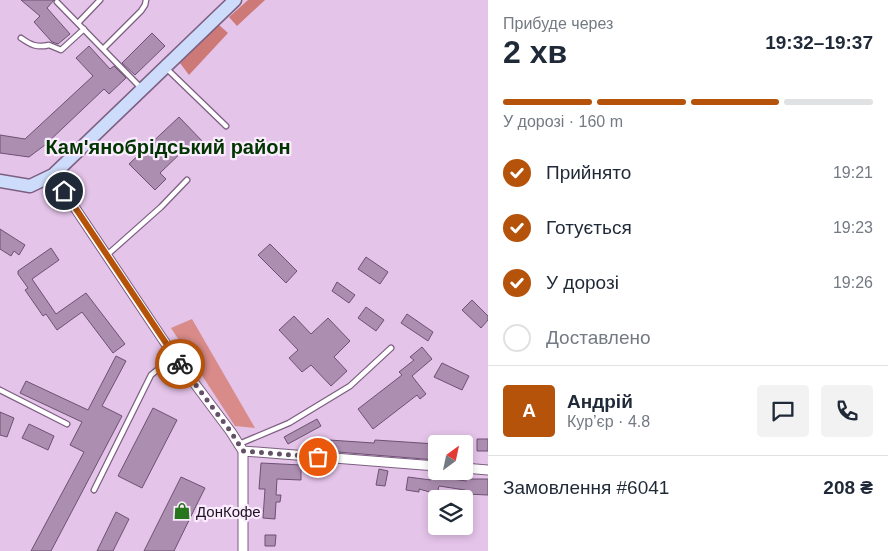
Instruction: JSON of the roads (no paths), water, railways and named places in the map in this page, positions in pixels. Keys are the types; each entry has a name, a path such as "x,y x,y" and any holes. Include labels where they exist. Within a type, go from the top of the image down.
{"street":[{"path":"0,181 30,186 53,174 235,0"},
{"path":"53,174 174,356 241,448 242,551"},
{"path":"241,448 428,465"},
{"path":"473,469 488,470"}],"lane":[{"path":"78,24 100,0"},
{"path":"103,49 141,11 146,0"},
{"path":"57,2 142,89"},
{"path":"21,38 34,46 49,45 61,50 84,29"},
{"path":"165,67 226,126"},
{"path":"107,255 161,207 187,180"},
{"path":"241,448 289,423 350,386 391,348"},
{"path":"94,490 151,375 174,356"},
{"path":"0,390 67,424"}],"place":[{"name":"ДонКофе","path":"182,511"}],"district":[{"name":"Кам'янобрідський район","path":"168,147"}]}
